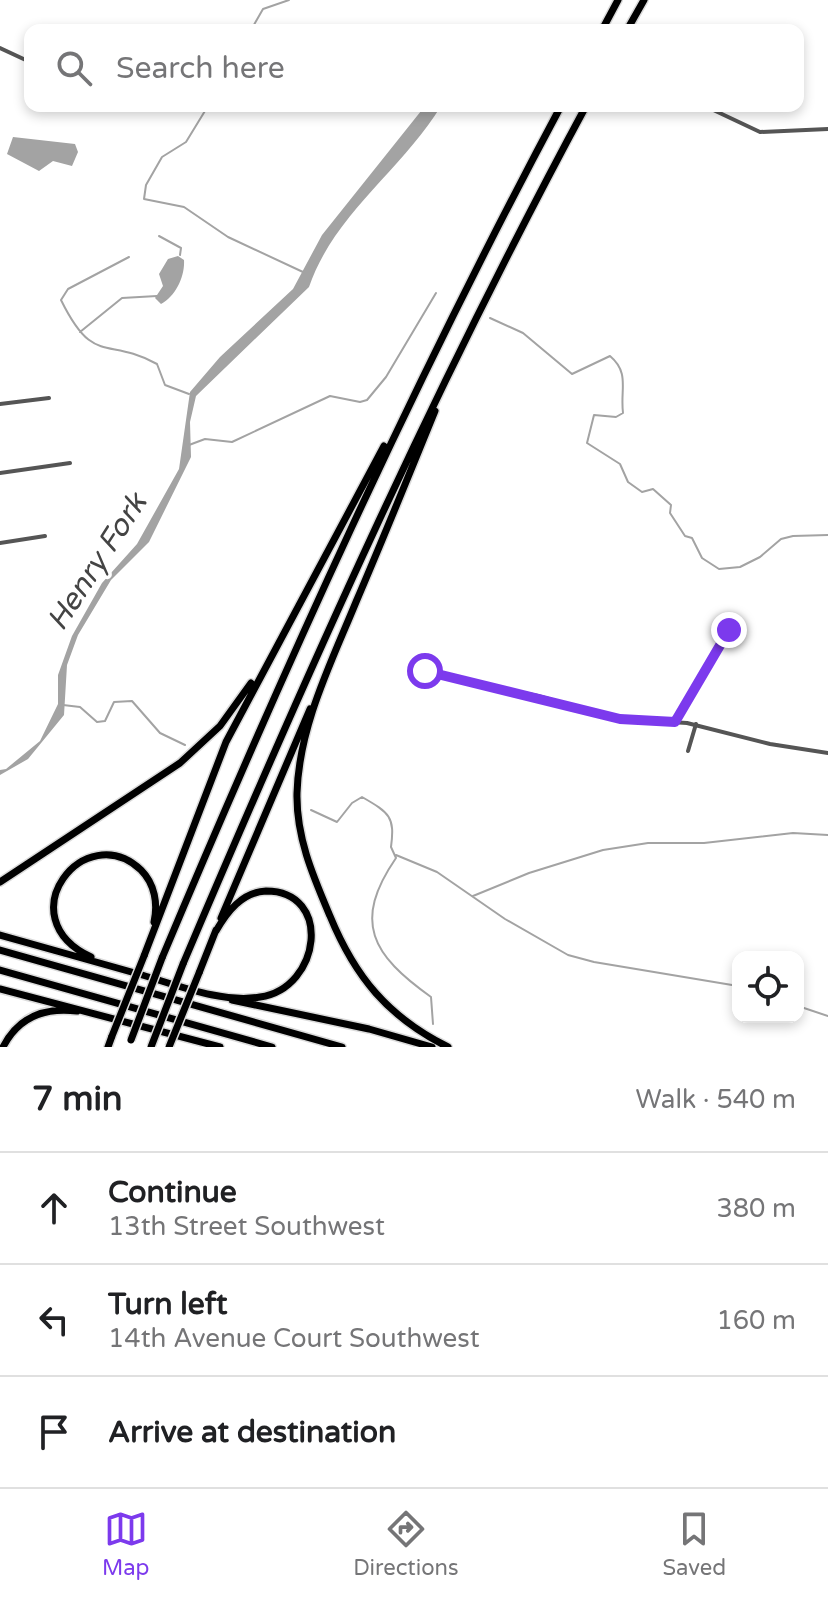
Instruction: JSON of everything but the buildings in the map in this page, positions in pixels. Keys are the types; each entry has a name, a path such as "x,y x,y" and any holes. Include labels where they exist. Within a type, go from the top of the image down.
{"highway":[{"path":"605,24 618,0"},
{"path":"630,24 644,0"},
{"path":"129,1044 162,958 279,683 397,429 558,112"},
{"path":"151,1047 183,964 337,608 486,301 583,112"},
{"path":"169,1047 439,403 486,301"},
{"path":"108,1047 217,761 388,438 397,429"},
{"path":"0,882 190,755 225,720 272,652"},
{"path":"327,674 306,733 298,778 299,822 310,865 340,942 369,990 401,1019 448,1047"},
{"path":"126,970 78,950 61,934 53,908 64,876 80,862 100,856 121,858 134,865 154,891 156,908 152,937"},
{"path":"207,992 252,998 275,993 300,974 312,945 311,926 302,908 275,892 255,893 241,900 216,931"},
{"path":"0,935 207,992 432,1047"},
{"path":"0,950 342,1047"},
{"path":"0,970 272,1047"},
{"path":"0,989 220,1047"},
{"path":"3,1047 20,1024 38,1013 59,1009 100,1014"},
{"path":"192,1040 210,1047"}],"street":[{"path":"0,48 24,59"},
{"path":"718,112 760,132 828,129"},
{"path":"0,404 49,398"},
{"path":"0,473 70,463"},
{"path":"0,543 45,536"},
{"path":"675,722 729,630"},
{"path":"422,672 538,696 620,719 696,724 770,744 828,753"},
{"path":"688,751 696,724"}],"shaded area":[{"path":"420,112 437,112 351,215 320,261 309,287 196,396 190,422 191,457 149,542 111,580 78,635 67,665 64,715 28,759 0,775 0,770 6,769 40,741 58,704 58,675 72,636 102,583 137,544 179,469 190,392 220,357 293,289 322,235"},
{"path":"13,137 75,144 78,152 72,166 53,161 39,171 7,154"},
{"path":"178,256 184,260 181,279 171,296 161,304 155,298 163,286 159,274 168,259"}],"waterway":[{"path":"254,24 263,9 289,0"},
{"path":"204,112 186,142 162,157 146,185 144,199 184,207 228,237 303,272"},
{"path":"159,236 181,248 180,255"},
{"path":"129,257 68,289 61,300 73,321 92,342 157,364 165,385 189,394"},
{"path":"189,445 205,439 232,442 330,396 360,402 367,400 386,377 436,293"},
{"path":"80,332 122,298 157,296"},
{"path":"490,318 523,333 572,374 610,356 616,362 623,382 623,413 616,417 594,415 587,443 620,464 628,482 642,492 653,489 671,505 670,513 685,536 692,538 702,558 719,569 740,567 760,557 781,539 828,535"},
{"path":"63,705 80,707 97,722 105,721 114,702 132,701 160,733 185,745"},
{"path":"311,810 337,822 352,803 362,797 385,812 391,822 391,847 396,858 382,881 375,901 372,919 375,936 394,967 431,997 433,1024"},
{"path":"473,896 529,873 603,850 648,843 704,843 793,833 828,835"},
{"path":"396,855 437,872 505,919 568,955 732,985"},
{"path":"804,1008 828,1016"}],"route":[{"path":"425,671 538,696 620,719 675,722 729,630"}],"water label":[{"name":"Henry Fork","path":"97,562"}]}
